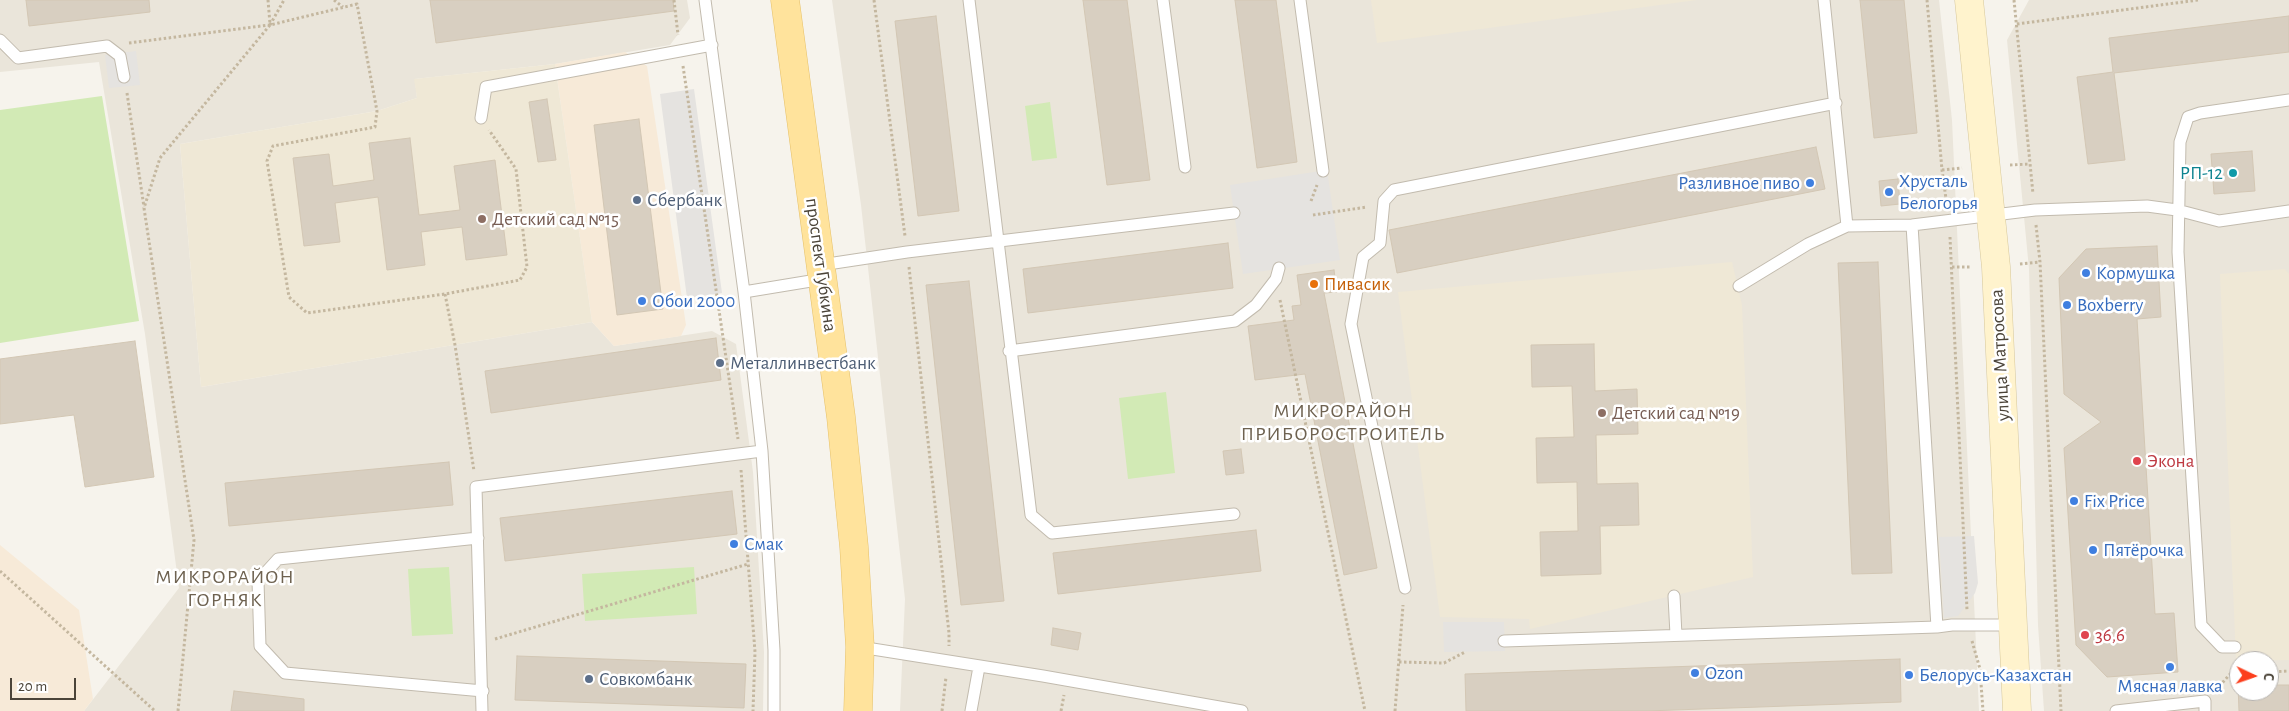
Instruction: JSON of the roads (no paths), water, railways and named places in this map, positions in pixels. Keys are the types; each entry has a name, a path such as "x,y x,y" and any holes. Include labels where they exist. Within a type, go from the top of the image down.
{"main road":[{"name":"проспект Губкина","path":"785,0 841,417 854,546 860,647 858,711"},
{"name":"улица Матросова","path":"1970,0 1996,267 2017,711"}],"lane":[{"path":"706,0 744,292 762,451 774,650 774,711"},
{"path":"969,0 1031,514 1052,533 1234,514"},
{"path":"1163,0 1185,167"},
{"path":"1300,0 1323,171"},
{"path":"1824,0 1836,103 1847,226"},
{"path":"0,40 18,58 107,46 120,56 124,77"},
{"path":"481,118 486,87 712,45"},
{"path":"2235,647 2222,647 2201,625 2178,262 2177,210 2180,142 2188,117 2200,113 2289,100"},
{"path":"1405,588 1351,324 1363,257 1380,243 1384,201 1394,190 1836,103"},
{"path":"1739,286 1808,244 1847,226 1912,225 1949,222 2035,210 2147,206 2177,210 2219,221 2289,211"},
{"path":"744,292 907,252 997,243 1234,213"},
{"path":"1912,225 1937,627"},
{"path":"1010,351 1235,321 1256,304 1278,274"},
{"path":"482,711 483,691 476,487 762,451"},
{"path":"478,538 278,559 258,581 259,618 260,646 285,673 483,691"},
{"path":"1674,596 1676,635"},
{"path":"1504,641 2012,625"},
{"path":"860,647 1242,711"},
{"path":"971,711 979,666"},
{"path":"2116,711 2205,706"}],"place":[{"name":"РП-12","path":"2233,173"},
{"name":"Разливное пиво","path":"1810,183"},
{"name":"Хрусталь Белогорья","path":"1889,192"},
{"name":"Сбербанк","path":"637,200"},
{"name":"Детский сад №15","path":"482,219"},
{"name":"Кормушка","path":"2086,273"},
{"name":"Пивасик","path":"1314,284"},
{"name":"Обои 2000","path":"642,301"},
{"name":"Boxberry","path":"2067,305"},
{"name":"Металлинвестбанк","path":"720,363"},
{"name":"Детский сад №19","path":"1602,413"},
{"name":"Экона","path":"2137,461"},
{"name":"Fix Price","path":"2074,501"},
{"name":"Смак","path":"734,544"},
{"name":"Пятёрочка","path":"2093,550"},
{"name":"36,6","path":"2085,635"},
{"name":"Мясная лавка","path":"2170,667"},
{"name":"Ozon","path":"1695,673"},
{"name":"Белорусь-Казахстан","path":"1909,675"},
{"name":"Совкомбанк","path":"589,679"}],"district":[{"name":"МИКРОРАЙОН ПРИБОРОСТРОИТЕЛЬ","path":"1343,422"},
{"name":"МИКРОРАЙОН ГОРНЯК","path":"225,588"}]}
